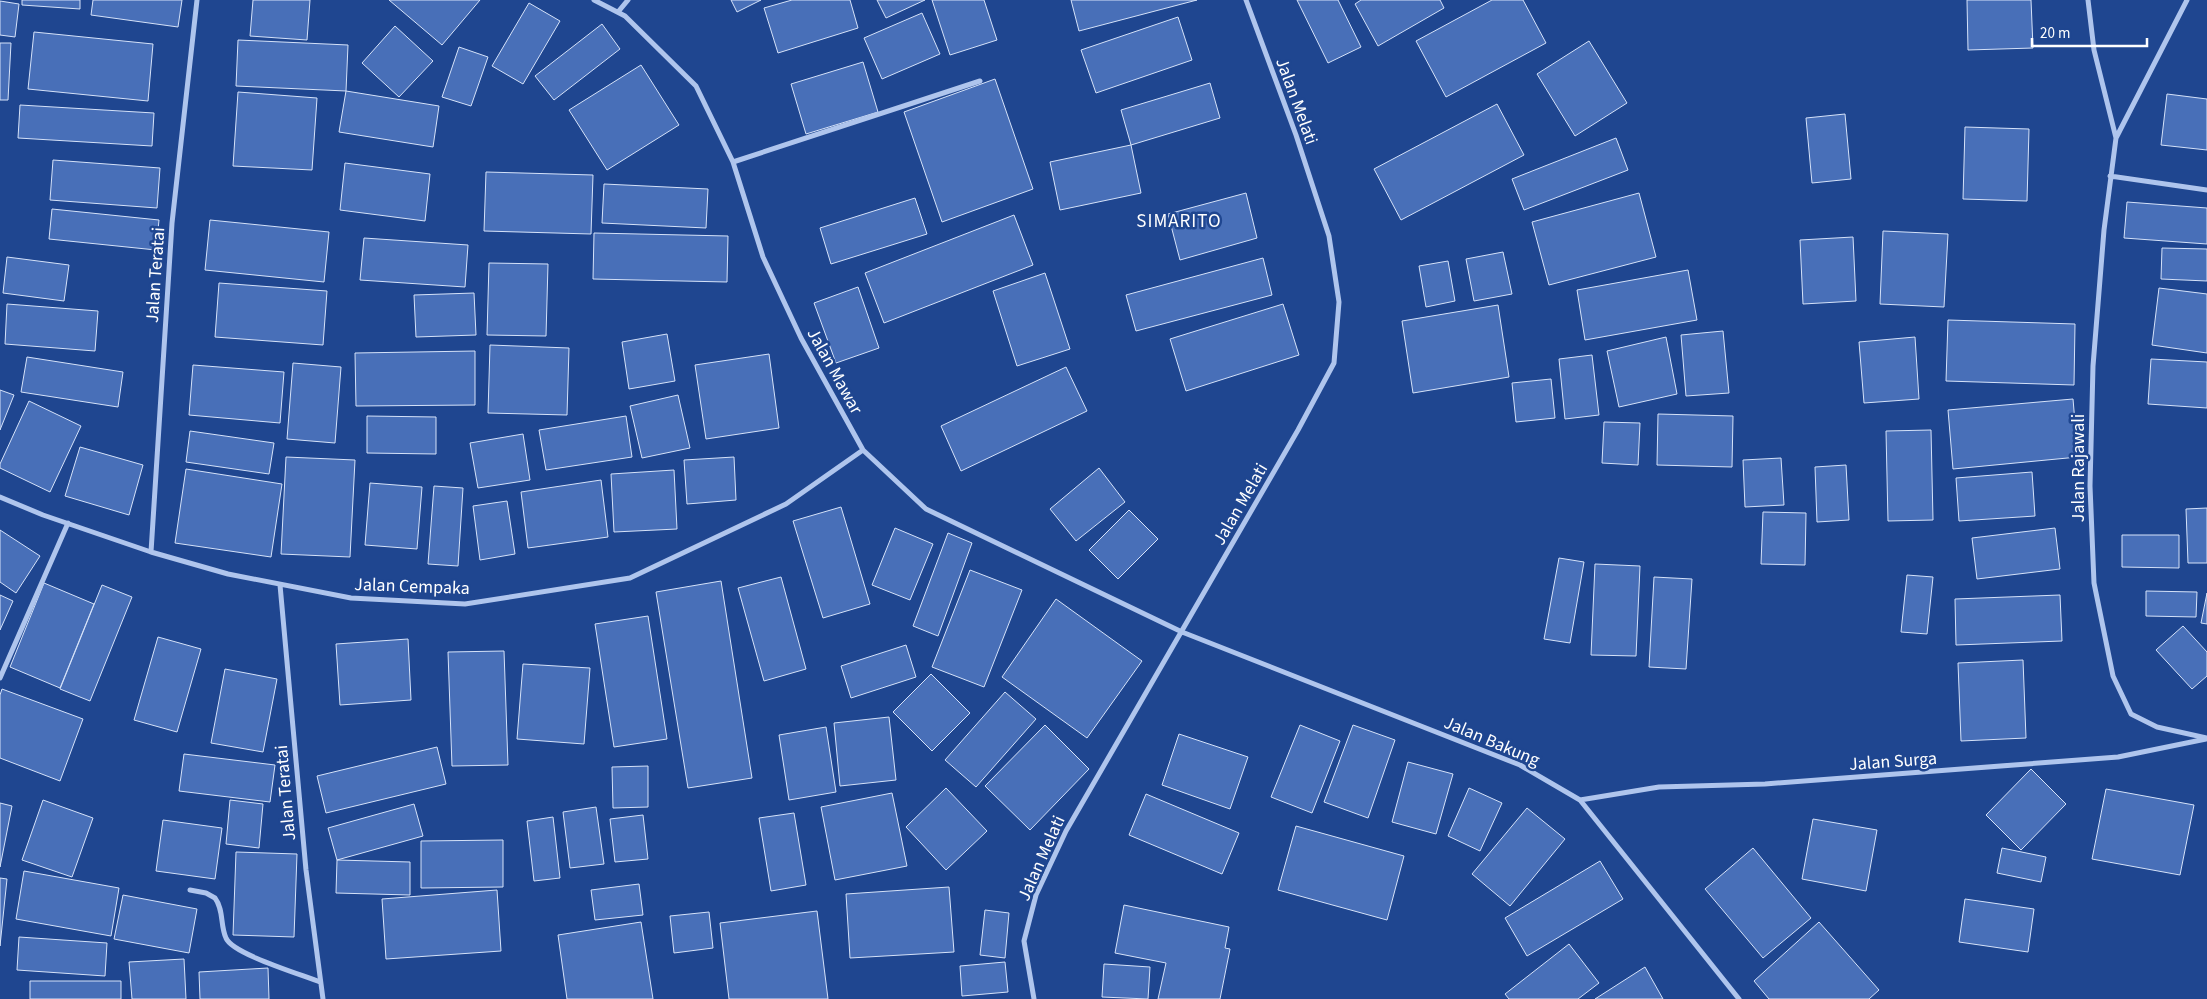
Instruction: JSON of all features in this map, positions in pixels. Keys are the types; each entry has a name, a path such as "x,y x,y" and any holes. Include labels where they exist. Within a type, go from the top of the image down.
{"street":[{"name":"Jalan Teratai","path":"151,552 172,223 197,0"},
{"name":"Jalan Mawar","path":"594,0 625,16 696,86 733,162 763,257 801,338 863,450 926,509 1182,632"},
{"path":"618,12 628,0"},
{"name":"Jalan Melati","path":"1034,999 1024,941 1036,895 1066,832 1298,430 1334,363 1338,302 1329,236 1296,135 1246,0"},
{"path":"2088,0 2094,50 2116,138"},
{"path":"2116,138 2188,0"},
{"path":"733,162 980,81"},
{"name":"Jalan Rajawali","path":"2116,138 2110,176 2093,366 2090,486 2094,583 2114,676 2131,714 2157,727 2207,738"},
{"path":"2110,176 2207,190"},
{"name":"Jalan Cempaka","path":"0,497 151,552 228,574 351,598 465,604 630,578 786,504 863,450"},
{"path":"0,678 68,523"},
{"name":"Jalan Teratai","path":"280,585 306,870 322,999"},
{"name":"Jalan Bakung","path":"1182,632 1520,765 1580,800 1740,999"},
{"name":"Jalan Surga","path":"1580,800 1659,787 1765,784 2118,757 2207,738"},
{"path":"190,890 206,893 215,898 222,914 225,938 237,949 320,982"}],"building":[{"path":"22,0 80,0 80,9 22,5"},
{"path":"93,0 182,0 178,27 91,15"},
{"path":"253,0 310,0 307,40 250,36"},
{"path":"389,0 480,0 442,45"},
{"path":"731,0 761,0 737,12"},
{"path":"792,0 850,0 858,28 778,53 764,8"},
{"path":"877,0 925,0 886,18"},
{"path":"932,0 984,0 997,40 950,55"},
{"path":"1071,0 1197,0 1079,31"},
{"path":"1297,0 1338,0 1361,47 1328,63"},
{"path":"1361,0 1440,0 1444,8 1378,46 1355,4"},
{"path":"1492,0 1523,0 1546,43 1446,97 1416,41"},
{"path":"1967,0 2031,0 2033,48 1968,50"},
{"path":"0,1 19,4 15,37 0,35"},
{"path":"529,3 560,21 523,84 492,66"},
{"path":"922,13 940,54 882,79 864,38"},
{"path":"1178,17 1192,60 1096,93 1081,50"},
{"path":"602,24 620,49 554,100 535,76"},
{"path":"395,26 433,61 399,97 362,63"},
{"path":"34,32 153,44 148,101 28,89"},
{"path":"238,40 348,45 346,91 236,86"},
{"path":"1589,41 1627,103 1575,136 1537,74"},
{"path":"0,43 11,43 8,100 0,100"},
{"path":"459,47 488,57 471,106 442,97"},
{"path":"863,62 878,112 806,134 791,84"},
{"path":"641,65 679,125 607,170 569,110"},
{"path":"995,79 1033,189 942,222 904,112"},
{"path":"1210,83 1220,118 1131,145 1121,110"},
{"path":"346,91 439,106 433,147 339,132"},
{"path":"238,92 317,98 312,170 233,166"},
{"path":"2167,94 2207,99 2207,150 2161,145"},
{"path":"1497,104 1524,155 1401,220 1374,169"},
{"path":"20,105 154,113 152,146 18,138"},
{"path":"1845,114 1851,179 1812,183 1806,118"},
{"path":"1965,127 2029,129 2027,201 1963,199"},
{"path":"1616,138 1628,170 1524,210 1512,179"},
{"path":"1131,145 1141,193 1060,210 1050,162"},
{"path":"53,160 160,168 157,208 50,200"},
{"path":"345,163 430,174 425,221 340,210"},
{"path":"486,172 593,175 591,234 484,231"},
{"path":"604,184 708,189 706,228 602,223"},
{"path":"1246,193 1257,238 1180,260 1168,214"},
{"path":"1639,193 1656,257 1549,285 1532,222"},
{"path":"915,198 927,234 831,264 820,228"},
{"path":"2127,202 2207,208 2207,244 2124,238"},
{"path":"52,209 159,220 156,250 49,239"},
{"path":"1014,215 1033,265 884,323 865,273"},
{"path":"210,220 329,232 324,282 205,270"},
{"path":"1883,231 1948,234 1944,307 1880,304"},
{"path":"594,233 728,236 727,282 593,279"},
{"path":"1853,237 1856,301 1803,304 1800,240"},
{"path":"364,238 468,245 465,287 360,280"},
{"path":"2162,248 2207,249 2207,281 2161,279"},
{"path":"1503,252 1512,294 1474,301 1466,259"},
{"path":"7,257 69,265 64,301 3,293"},
{"path":"1263,258 1272,295 1136,331 1126,295"},
{"path":"1448,261 1455,301 1426,307 1419,266"},
{"path":"489,263 548,264 546,336 487,335"},
{"path":"1688,270 1697,320 1585,340 1577,290"},
{"path":"1045,273 1070,349 1017,366 993,291"},
{"path":"219,283 327,291 323,345 215,337"},
{"path":"858,287 879,348 836,363 814,303"},
{"path":"2159,288 2207,294 2207,353 2152,345"},
{"path":"474,293 476,335 416,337 414,295"},
{"path":"7,304 98,311 95,351 5,344"},
{"path":"1283,304 1299,355 1186,391 1170,339"},
{"path":"1498,305 1509,377 1413,393 1402,321"},
{"path":"1948,320 2075,324 2074,385 1946,381"},
{"path":"1723,331 1729,393 1686,396 1681,335"},
{"path":"667,334 675,381 629,389 622,342"},
{"path":"1666,337 1677,394 1619,407 1607,351"},
{"path":"1915,337 1919,399 1864,403 1859,342"},
{"path":"490,345 569,348 567,415 488,413"},
{"path":"475,351 475,405 356,406 355,353"},
{"path":"769,354 779,428 706,439 695,365"},
{"path":"1592,355 1599,415 1565,419 1559,359"},
{"path":"27,357 123,372 118,407 21,392"},
{"path":"2151,359 2207,362 2207,408 2148,404"},
{"path":"293,363 341,367 335,443 287,439"},
{"path":"193,365 284,372 280,423 189,415"},
{"path":"1066,367 1087,411 961,471 941,426"},
{"path":"1551,379 1555,418 1516,422 1512,383"},
{"path":"0,390 14,395 0,430"},
{"path":"678,395 690,448 642,458 630,406"},
{"path":"2073,399 2078,457 1953,469 1948,410"},
{"path":"29,401 81,426 50,492 0,468 0,464"},
{"path":"1658,414 1733,416 1732,467 1657,465"},
{"path":"367,416 436,417 436,454 367,453"},
{"path":"626,416 632,457 546,470 539,430"},
{"path":"1604,422 1640,423 1638,465 1602,463"},
{"path":"1931,430 1933,520 1888,521 1886,431"},
{"path":"190,431 274,443 269,474 186,462"},
{"path":"523,434 530,480 478,488 470,443"},
{"path":"80,447 143,465 129,515 65,496"},
{"path":"286,457 355,460 350,557 281,554"},
{"path":"734,457 736,500 687,504 684,460"},
{"path":"1781,458 1784,505 1745,507 1743,460"},
{"path":"1846,465 1849,520 1817,522 1815,467"},
{"path":"1099,468 1125,502 1076,541 1050,509"},
{"path":"186,469 282,484 271,557 175,543"},
{"path":"674,470 677,529 614,532 611,474"},
{"path":"2032,472 2035,516 1959,521 1956,478"},
{"path":"601,480 608,537 528,548 521,492"},
{"path":"370,483 422,487 417,549 365,545"},
{"path":"434,486 463,488 458,566 428,564"},
{"path":"507,501 515,554 480,560 473,506"},
{"path":"841,507 870,604 823,618 793,521"},
{"path":"2207,508 2207,563 2188,563 2186,509"},
{"path":"1129,510 1158,539 1118,579 1089,550"},
{"path":"1763,512 1806,513 1805,565 1761,564"},
{"path":"895,528 933,544 910,600 872,585"},
{"path":"2055,528 2060,569 1977,579 1972,538"},
{"path":"0,530 40,556 16,593 0,582"},
{"path":"948,533 972,543 938,636 913,626"},
{"path":"2122,535 2179,535 2179,568 2122,567"},
{"path":"1559,558 1584,562 1570,643 1544,639"},
{"path":"1595,564 1640,566 1636,656 1591,655"},
{"path":"970,570 1022,590 984,687 932,667"},
{"path":"1907,575 1933,577 1927,634 1901,632"},
{"path":"781,577 806,669 764,681 738,588"},
{"path":"1654,577 1692,579 1686,669 1649,667"},
{"path":"721,581 752,778 688,788 656,592"},
{"path":"44,583 94,604 60,688 10,667"},
{"path":"102,585 132,597 90,701 60,689"},
{"path":"2146,591 2197,592 2196,617 2146,616"},
{"path":"2207,593 2207,624 2201,623"},
{"path":"0,595 13,601 0,630"},
{"path":"2060,595 2062,641 1956,645 1955,599"},
{"path":"1056,599 1142,661 1087,738 1002,677"},
{"path":"648,616 667,739 614,747 595,624"},
{"path":"2183,626 2207,652 2207,676 2192,689 2156,650"},
{"path":"158,637 201,649 177,732 134,720"},
{"path":"408,639 411,700 340,705 336,644"},
{"path":"906,645 916,677 851,698 841,666"},
{"path":"504,651 508,765 452,766 448,652"},
{"path":"2023,660 2026,738 1961,741 1958,663"},
{"path":"523,664 590,668 584,744 517,739"},
{"path":"225,669 277,679 263,752 211,743"},
{"path":"931,674 970,713 932,751 893,712"},
{"path":"2,689 83,719 60,781 0,758 0,695"},
{"path":"1005,692 1036,719 976,787 945,760"},
{"path":"889,717 896,780 840,786 834,723"},
{"path":"1045,725 1089,769 1030,830 985,786"},
{"path":"1300,725 1340,741 1312,813 1271,797"},
{"path":"1353,725 1395,740 1368,818 1324,802"},
{"path":"826,727 836,792 789,800 779,735"},
{"path":"1179,734 1248,757 1230,809 1162,785"},
{"path":"437,747 446,784 326,813 317,776"},
{"path":"184,754 275,765 270,802 179,791"},
{"path":"1408,762 1453,774 1436,834 1392,822"},
{"path":"648,766 648,807 613,808 612,767"},
{"path":"2031,769 2066,804 2021,850 1986,815"},
{"path":"946,788 987,831 946,870 906,827"},
{"path":"1469,788 1502,803 1480,851 1448,836"},
{"path":"2106,789 2194,805 2180,875 2092,859"},
{"path":"892,793 907,866 835,880 821,807"},
{"path":"1146,794 1239,833 1222,874 1129,835"},
{"path":"43,800 93,818 72,877 22,860"},
{"path":"230,800 263,804 259,848 226,844"},
{"path":"0,803 12,806 0,867"},
{"path":"414,804 423,836 337,860 328,828"},
{"path":"596,807 604,864 570,868 563,812"},
{"path":"1527,808 1565,839 1510,906 1472,874"},
{"path":"794,813 806,885 771,891 759,818"},
{"path":"643,815 648,859 615,862 610,819"},
{"path":"553,817 560,878 534,881 527,821"},
{"path":"1813,819 1877,830 1866,891 1802,879"},
{"path":"163,820 222,828 215,879 156,871"},
{"path":"1296,826 1404,856 1387,920 1278,890"},
{"path":"503,840 503,887 421,888 421,841"},
{"path":"1753,848 1811,918 1763,958 1705,889"},
{"path":"2002,848 2046,857 2041,882 1997,873"},
{"path":"236,852 297,854 294,937 233,935"},
{"path":"337,860 410,862 410,895 336,893"},
{"path":"1600,861 1623,899 1527,956 1505,918"},
{"path":"24,871 119,888 111,936 16,919"},
{"path":"0,878 7,879 0,946"},
{"path":"639,884 643,915 595,920 591,890"},
{"path":"949,887 954,952 850,958 846,894"},
{"path":"497,890 501,951 386,959 382,899"},
{"path":"123,895 197,909 189,953 114,939"},
{"path":"1965,899 2034,909 2028,952 1959,942"},
{"path":"1124,905 1229,927 1225,948 1230,949 1220,999 1158,999 1166,963 1115,953"},
{"path":"985,910 1009,913 1005,958 980,955"},
{"path":"817,911 828,999 729,999 720,923"},
{"path":"709,912 713,948 674,953 670,916"},
{"path":"641,922 653,999 567,999 558,935"},
{"path":"1819,922 1879,990 1869,999 1769,999 1754,981"},
{"path":"19,937 107,943 105,976 17,970"},
{"path":"1569,944 1599,983 1578,999 1509,999 1505,994"},
{"path":"184,959 186,999 132,999 129,962"},
{"path":"1005,962 1008,992 962,996 960,966"},
{"path":"1104,964 1150,967 1148,999 1102,997"},
{"path":"1645,967 1663,999 1595,999"},
{"path":"268,968 269,999 200,999 199,972"},
{"path":"30,981 121,981 121,999 30,999"}],"district":[{"name":"SIMARITO","path":"1179,220"}]}
